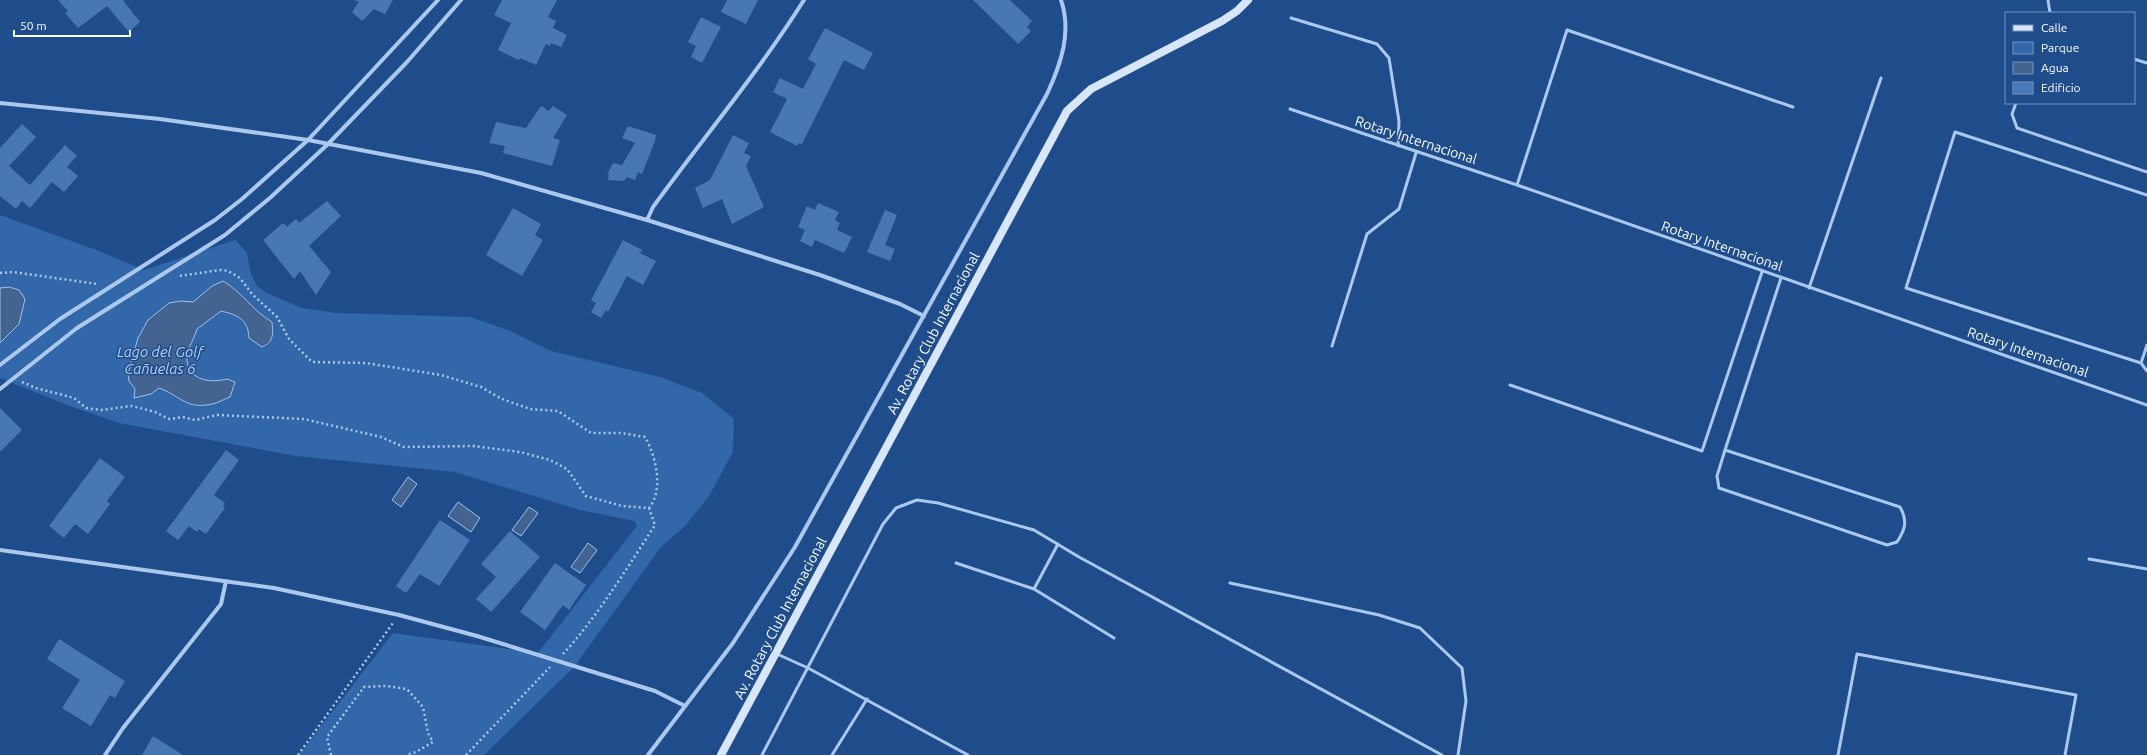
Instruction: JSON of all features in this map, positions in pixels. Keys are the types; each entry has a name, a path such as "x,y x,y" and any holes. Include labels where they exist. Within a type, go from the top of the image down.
{"main road":[{"name":"Av. Rotary Club Internacional","path":"721,755 1067,111 1091,89 1222,21 1237,11 1248,0"}],"street":[{"path":"0,365 60,319 216,220 308,140 438,0"},
{"path":"0,389 77,328 225,235 271,197 328,144 407,62 461,0"},
{"path":"647,220 653,207 778,41 804,0"},
{"path":"648,755 733,643 795,547 1057,73 1063,52 1066,33 1061,0"},
{"path":"0,103 160,119 308,140 481,173 647,220 848,284 924,316"},
{"path":"0,550 274,588 399,615 557,660 655,691 685,706"},
{"path":"105,755 123,728 221,604 226,581"}],"lane":[{"path":"2048,0 2050,12"},
{"path":"1291,18 1377,44 1384,51 1389,58 1399,121 1398,146"},
{"path":"1517,185 1567,30 1793,107"},
{"path":"2135,59 2147,63"},
{"path":"1809,288 1881,78"},
{"path":"2016,104 2012,114 2017,128 2147,172"},
{"name":"Rotary Internacional","path":"1290,109 1517,185 1762,272 2147,405"},
{"path":"2147,195 1954,132 1906,288 2141,363 2147,371"},
{"path":"1332,346 1367,234 1399,209 1416,152"},
{"path":"1510,385 1702,451 1762,272"},
{"path":"1725,450 1900,507 1906,516 1902,535 1897,542 1888,545 1718,488 1717,476 1725,450 1781,278"},
{"path":"2141,363 2147,345"},
{"path":"762,755 883,524 896,508 917,500 938,503 1034,530 1442,755"},
{"path":"1034,589 1058,544"},
{"path":"2089,559 2147,569"},
{"path":"956,563 1034,589 1114,638"},
{"path":"1230,583 1379,615 1420,628 1462,668 1466,701 1458,755"},
{"path":"776,653 867,699 968,755"},
{"path":"1838,755 1857,654 2076,695 2065,755"},
{"path":"832,755 867,699"}],"path":[{"path":"177,276 220,270 228,271 240,278 252,294 277,317 289,339 312,362 366,363 440,375 481,387 502,399 530,409 558,411 591,433 621,433 645,437 652,450 656,467 655,501 649,508"},
{"path":"0,273 13,272 110,286"},
{"path":"12,378 36,388 74,398 86,408 101,410 132,406 155,412 169,419 183,417 195,420 217,415 304,419 381,438 404,447 474,446 520,452 550,460 567,469 586,496 622,506 649,508"},
{"path":"466,755 578,638 617,583 655,525 649,508"},
{"path":"298,755 399,615"},
{"path":"331,755 327,738 352,702 364,687 386,686 407,688 423,707 428,733 433,742 416,752 406,755"}],"green space":[{"path":"0,215 99,251 144,270 235,240 247,253 251,274 257,286 267,293 302,308 336,313 470,317 508,330 551,351 660,377 702,393 734,419 733,452 709,496 685,526 661,547 574,667 484,755 299,755 393,633 538,653 637,526 634,521 580,510 455,472 296,456 119,423 67,405 0,378"}],"water":[{"name":"Lago del Golf Cañuelas 6","path":"223,281 236,290 265,318 272,322 271,340 262,347 249,338 247,326 241,319 237,316 221,311 197,329 187,355 187,363 190,370 199,378 205,380 212,381 227,379 235,382 230,397 214,403 196,405 190,404 159,388 151,394 134,398 135,389 129,381 128,374 138,338 148,320 169,303 181,301 193,302 212,286"},
{"path":"9,287 19,290 25,299 19,324 0,343 0,288"},
{"path":"408,477 417,484 401,507 392,500"},
{"path":"458,502 480,518 471,532 448,516"},
{"path":"529,507 538,513 521,536 512,530"},
{"path":"588,543 597,550 580,573 571,567"}],"building":[{"path":"58,0 123,0 140,22 129,32 107,6 78,28 65,13 68,11"},
{"path":"354,0 393,0 385,14 374,9 362,21 352,12 359,2"},
{"path":"502,0 557,0 548,17 556,21 553,28 567,35 561,47 551,43 550,46 546,44 536,65 520,58 519,60 498,50 511,23 494,15"},
{"path":"727,0 758,0 746,24 721,12"},
{"path":"973,0 1010,0 1032,21 1027,27 1031,31 1018,44"},
{"path":"701,17 721,27 702,63 691,57 696,46 688,42"},
{"path":"825,28 873,53 864,70 844,60 802,144 799,143 797,146 770,132 787,99 773,92 780,78 803,89 816,64 808,59"},
{"path":"541,106 549,111 553,106 567,115 553,138 560,140 552,166 503,153 505,146 489,143 496,122 526,128"},
{"path":"22,124 36,137 9,166 30,185 65,145 77,156 67,167 78,176 64,192 52,182 30,208 22,201 16,209 0,196 0,148"},
{"path":"628,126 656,135 655,141 642,174 638,172 635,180 627,177 624,181 608,180 609,175 607,175 613,163 622,165 635,143 622,138"},
{"path":"733,135 749,143 744,153 751,156 746,166 764,207 732,224 722,199 703,208 695,188 710,180"},
{"path":"327,201 341,216 309,246 331,272 316,295 300,271 294,279 263,240 283,223 287,227 296,219 299,223"},
{"path":"818,203 839,212 835,220 840,223 837,230 852,237 844,253 815,240 812,247 800,241 805,230 798,227 807,206 815,210"},
{"path":"513,208 541,224 535,235 543,240 522,276 486,255"},
{"path":"885,210 897,215 885,245 895,249 890,261 867,252"},
{"path":"623,240 642,250 640,253 656,261 643,285 627,276 608,312 606,310 601,318 591,312 596,303 591,300"},
{"path":"0,408 22,430 0,452"},
{"path":"226,450 239,460 214,495 225,503 223,506 225,508 206,534 199,529 197,532 189,526 178,540 166,531"},
{"path":"100,458 125,477 107,501 110,504 88,534 75,524 64,538 49,526"},
{"path":"440,520 470,540 439,586 420,574 406,593 396,586"},
{"path":"510,531 540,557 491,612 476,599 496,577 481,564"},
{"path":"555,563 586,585 569,610 563,605 545,630 520,612"},
{"path":"59,639 125,681 115,698 110,695 91,726 62,708 80,680 47,659"},
{"path":"153,736 183,755 142,755"}]}
